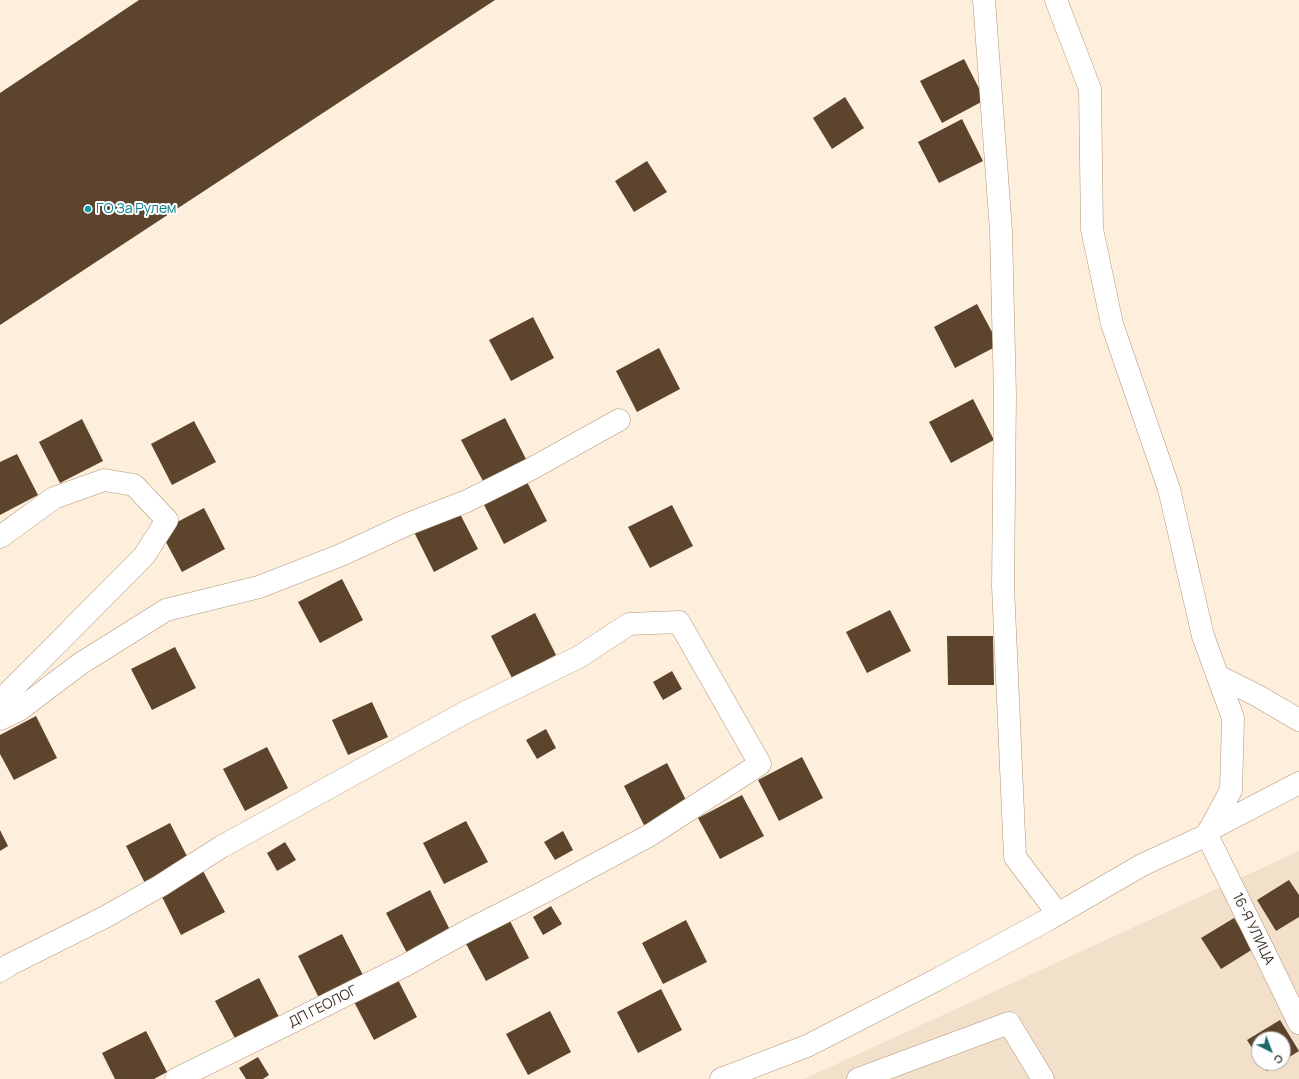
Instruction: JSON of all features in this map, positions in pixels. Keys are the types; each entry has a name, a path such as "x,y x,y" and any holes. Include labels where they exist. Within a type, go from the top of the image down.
{"street":[{"path":"984,0 1000,231 1005,395 1003,586 1015,857 1058,914"},
{"path":"1056,0 1090,89 1092,229 1112,324 1169,489 1203,636 1233,718 1231,790 1208,833"},
{"path":"0,719 19,710 80,664 166,610 259,587 341,555 408,524 474,497 531,469 619,420"},
{"path":"0,537 54,498 104,480 134,485 167,520 144,556 0,701"},
{"name":"ДП ГЕОЛОГ","path":"0,971 9,965 105,917 160,886 220,847 464,713 580,657 629,624 679,622 760,764 650,835 546,891 467,931 406,965 176,1079"},
{"path":"1218,676 1258,696 1299,720"},
{"path":"721,1079 807,1046 940,978 1058,914 1142,865 1208,833 1299,783"},
{"name":"16-Я УЛИЦА","path":"1208,833 1299,1023"},
{"path":"858,1079 1008,1023 1043,1079"}],"shaded area":[{"path":"1299,851 1299,1079 804,1079"}],"building":[{"name":"ГО За Рулем","path":"139,0 495,0 0,325 0,93"},
{"path":"964,59 985,100 942,123 920,81"},
{"path":"845,97 864,128 832,149 813,118"},
{"path":"962,119 983,161 939,183 918,142"},
{"path":"647,161 667,192 634,212 615,181"},
{"path":"977,304 999,345 955,368 934,327"},
{"path":"533,317 554,358 511,381 489,340"},
{"path":"659,348 680,389 637,412 616,371"},
{"path":"973,399 994,440 951,463 929,422"},
{"path":"505,418 526,459 483,481 461,440"},
{"path":"82,419 103,461 60,483 39,442"},
{"path":"194,421 216,462 172,485 151,444"},
{"path":"17,454 38,495 0,515 0,462"},
{"path":"526,480 547,521 504,544 483,503"},
{"path":"672,505 693,546 650,568 628,527"},
{"path":"204,508 225,549 182,572 160,531"},
{"path":"457,508 478,549 434,572 413,530"},
{"path":"342,579 363,620 320,643 298,602"},
{"path":"890,610 911,651 867,673 846,632"},
{"path":"535,613 556,655 512,678 491,636"},
{"path":"947,636 993,636 994,685 948,685"},
{"path":"175,647 196,688 152,710 131,669"},
{"path":"672,671 682,689 663,700 653,682"},
{"path":"372,702 388,737 348,755 332,720"},
{"path":"36,716 57,758 14,780 0,754 0,735"},
{"path":"546,729 556,748 537,759 526,740"},
{"path":"267,747 288,788 245,811 223,769"},
{"path":"802,757 823,798 779,821 758,780"},
{"path":"667,763 688,804 645,827 624,786"},
{"path":"742,795 764,836 720,859 698,818"},
{"path":"466,821 488,862 444,884 423,843"},
{"path":"170,823 191,864 147,887 126,846"},
{"path":"0,830 8,846 0,851"},
{"path":"563,831 573,850 555,860 544,842"},
{"path":"285,842 296,860 277,871 267,853"},
{"path":"203,871 225,912 181,935 160,893"},
{"path":"1289,880 1299,895 1299,917 1276,931 1257,900"},
{"path":"430,890 451,932 408,955 386,913"},
{"path":"551,906 562,924 543,935 533,917"},
{"path":"508,917 529,958 486,981 464,940"},
{"path":"1234,918 1253,949 1221,969 1201,938"},
{"path":"686,920 707,962 663,984 642,943"},
{"path":"342,934 363,975 319,998 298,956"},
{"path":"396,976 417,1017 374,1040 352,998"},
{"path":"259,978 280,1019 237,1042 215,1001"},
{"path":"661,989 682,1030 638,1053 617,1012"},
{"path":"550,1011 571,1052 528,1075 506,1034"},
{"path":"1280,1020 1287,1031 1262,1031"},
{"path":"146,1031 167,1072 154,1079 115,1079 102,1053"},
{"path":"1251,1038 1251,1046 1247,1040"},
{"path":"1291,1038 1299,1051 1291,1056"},
{"path":"258,1057 269,1075 263,1079 246,1079 239,1068"}],"place":[{"name":"ГО За Рулем","path":"88,209"}]}
